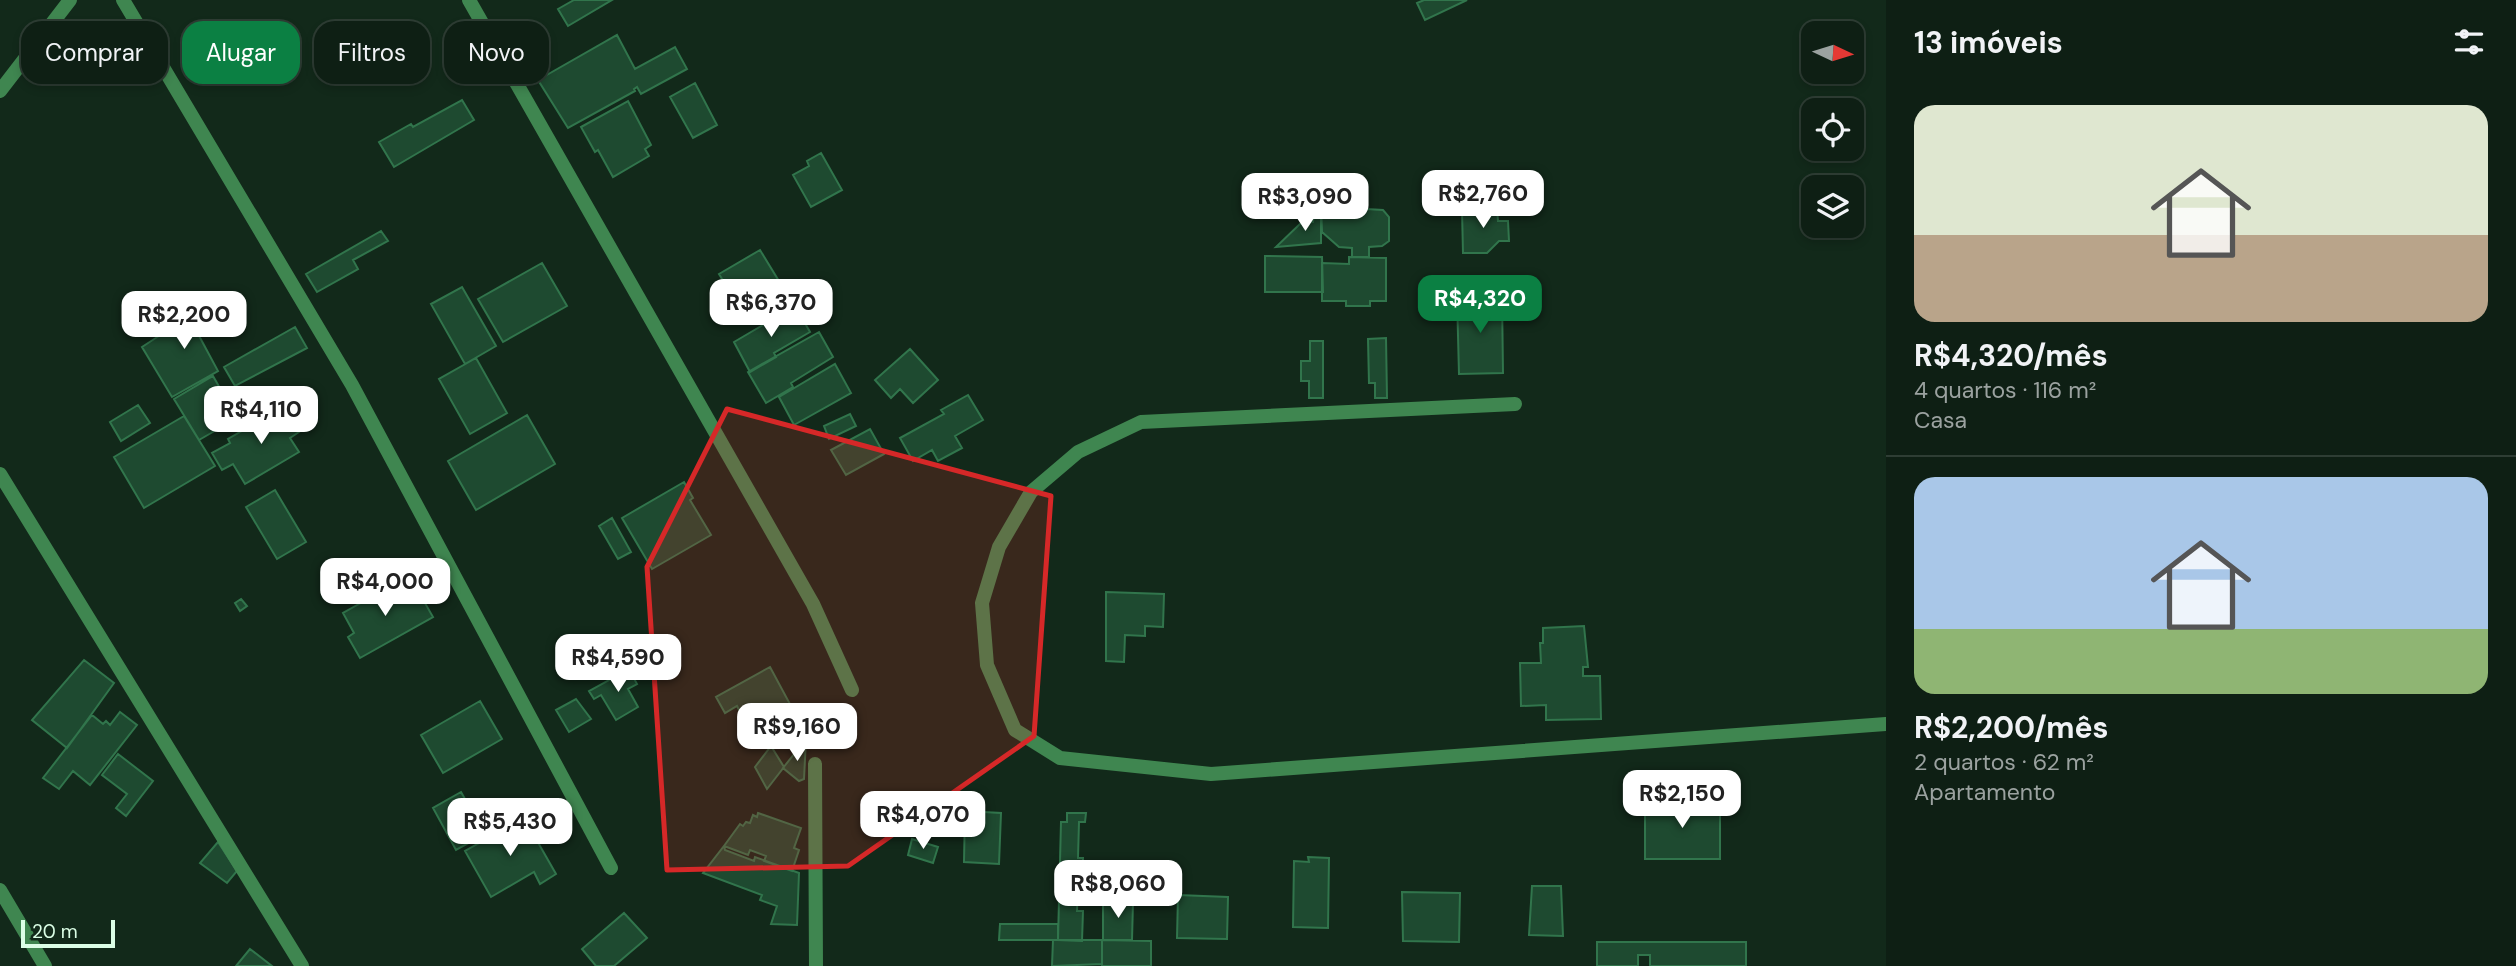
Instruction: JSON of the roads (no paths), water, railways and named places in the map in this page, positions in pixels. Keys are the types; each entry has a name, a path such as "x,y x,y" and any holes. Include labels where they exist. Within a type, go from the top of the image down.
{"street":[{"path":"0,90 70,0"},
{"path":"123,0 352,385 611,868"},
{"path":"469,0 813,604 852,690"},
{"path":"1515,404 1141,422 1079,452 1031,492 999,547 982,603 987,664 1015,730 1060,758 1211,774 1886,724"},
{"path":"0,474 302,966"},
{"path":"815,764 816,966"},
{"path":"0,890 45,966"}]}
